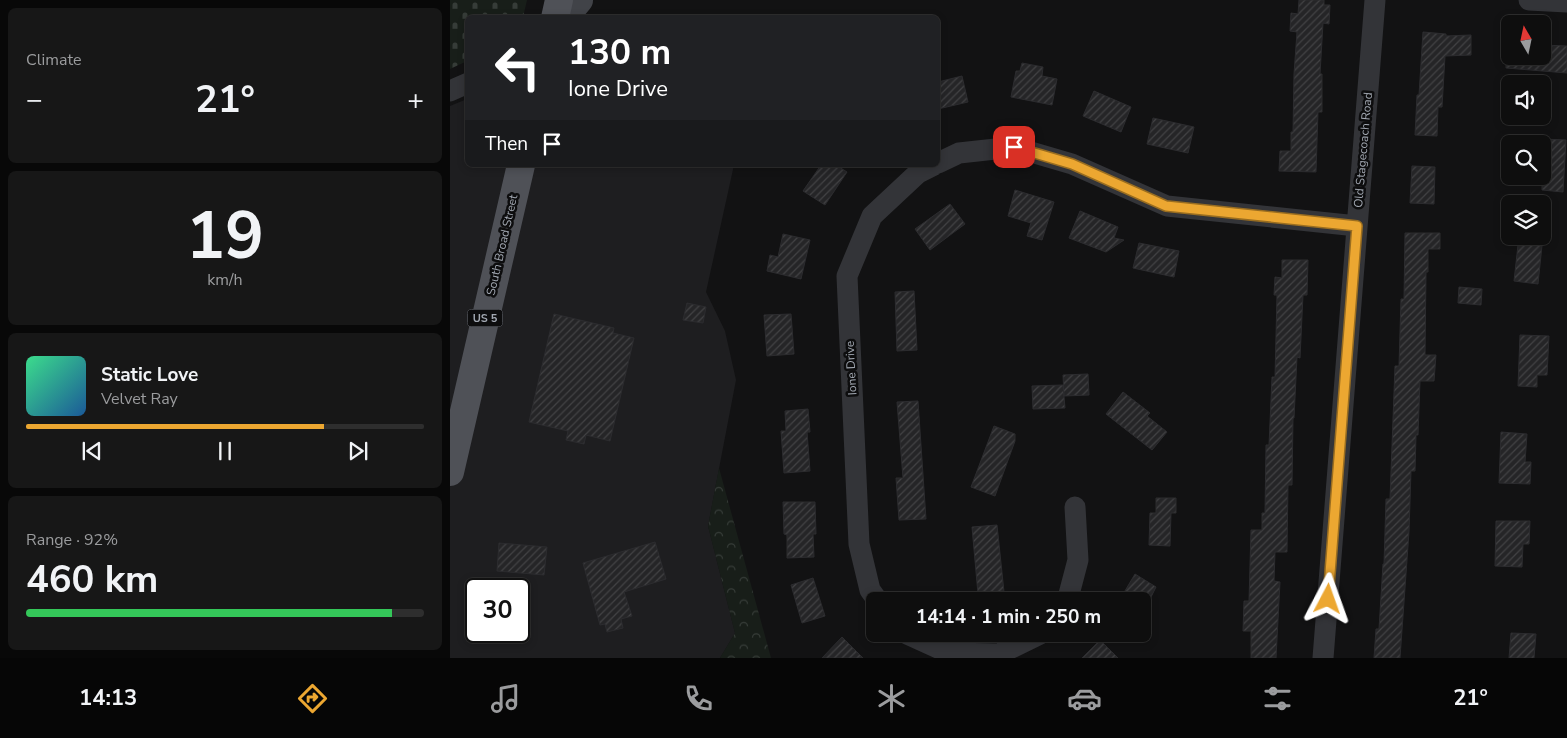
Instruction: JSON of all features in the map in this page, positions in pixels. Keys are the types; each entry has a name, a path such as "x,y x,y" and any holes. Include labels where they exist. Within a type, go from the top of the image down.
{"main road":[{"path":"556,15 559,0"},
{"name":"South Broad Street","path":"450,472 521,167"}],"street":[{"path":"566,15 579,0"},
{"name":"Old Stagecoach Road","path":"1323,658 1375,0"},
{"path":"1529,0 1567,2"},
{"path":"450,91 465,84"},
{"path":"940,162 959,153 1014,147 1072,164 1166,206 1357,226"},
{"name":"Ione Drive","path":"871,592 859,544 847,276 872,216 918,173 930,167"},
{"path":"1070,592 1078,560 1075,507"},
{"path":"925,642 949,653 999,654 1024,642"}],"shaded area":[{"path":"465,100 465,167 734,167 706,292 725,331 736,380 708,526 735,633 720,658 450,658 450,106"}],"green space":[{"path":"450,0 527,0 523,15 465,15 465,62 450,69"},
{"path":"719,468 771,658 720,658 735,633 708,526"}],"building":[{"path":"1299,0 1324,0 1324,5 1330,5 1329,24 1323,23 1320,74 1322,74 1322,112 1318,112 1316,172 1279,171 1280,151 1291,151 1297,32 1290,31 1291,13 1298,14"},
{"path":"1423,32 1446,34 1446,36 1471,35 1471,55 1445,56 1442,107 1438,107 1437,136 1415,135"},
{"path":"1551,45 1567,46 1567,73 1506,68 1506,65 1551,65"},
{"path":"1022,63 1043,67 1042,76 1057,79 1052,105 1011,97 1016,71 1020,71"},
{"path":"962,76 968,102 940,109 940,82"},
{"path":"1094,91 1131,107 1121,132 1083,116"},
{"path":"1153,118 1194,127 1188,153 1147,144"},
{"path":"1551,139 1566,140 1563,192 1542,190 1542,185 1551,185"},
{"path":"1412,166 1435,167 1434,204 1410,203"},
{"path":"820,167 839,167 847,172 825,205 803,191"},
{"path":"1015,190 1054,202 1042,240 1027,236 1031,223 1008,216"},
{"path":"950,204 965,224 930,250 915,229"},
{"path":"1080,211 1118,227 1114,238 1124,240 1106,252 1069,238"},
{"path":"1405,233 1440,233 1440,249 1428,249 1428,272 1426,272 1425,355 1436,355 1434,381 1420,381 1415,471 1411,471 1409,532 1400,658 1374,658 1376,629 1379,629 1384,564 1386,499 1390,499 1395,366 1399,366 1401,299 1404,299"},
{"path":"783,234 810,240 801,279 767,271 770,255 778,257"},
{"path":"1139,243 1179,251 1174,277 1133,268"},
{"path":"1518,245 1542,245 1538,284 1514,281"},
{"path":"1282,260 1308,260 1307,295 1303,295 1300,358 1297,357 1293,418 1292,485 1288,485 1287,552 1275,552 1274,581 1280,582 1276,658 1251,658 1251,631 1243,631 1244,601 1249,601 1251,530 1262,530 1262,513 1265,513 1266,445 1269,445 1272,377 1275,377 1277,295 1274,295 1275,277 1282,278"},
{"path":"1459,287 1482,289 1481,305 1458,303"},
{"path":"914,291 917,350 897,351 895,292"},
{"path":"687,303 706,307 703,323 683,320"},
{"path":"554,314 614,328 613,333 634,338 610,441 586,435 584,444 566,440 568,431 529,422"},
{"path":"791,314 794,354 767,356 764,315"},
{"path":"1520,335 1549,336 1547,375 1537,375 1537,387 1518,386"},
{"path":"1088,374 1089,395 1064,396 1063,375"},
{"path":"1063,385 1065,408 1033,409 1032,386"},
{"path":"1123,392 1150,413 1147,416 1167,432 1152,450 1106,414"},
{"path":"918,401 926,519 899,520 896,478 903,478 897,402"},
{"path":"808,409 810,432 807,432 810,471 784,473 781,431 786,431 785,411"},
{"path":"994,426 1015,434 1015,441 995,496 971,487"},
{"path":"1501,432 1527,434 1525,462 1531,462 1530,484 1499,483"},
{"path":"1156,498 1176,498 1176,513 1171,513 1170,546 1149,545 1150,513 1156,513"},
{"path":"783,502 815,502 816,534 813,534 814,557 787,558 787,535 784,534"},
{"path":"1496,521 1530,521 1529,544 1523,544 1522,567 1495,566"},
{"path":"997,525 1004,592 978,592 972,527"},
{"path":"655,542 666,579 624,592 632,616 621,619 623,628 607,632 605,624 600,625 583,563"},
{"path":"499,543 547,547 544,575 497,571"},
{"path":"1135,574 1156,587 1151,597 1151,592 1124,592"},
{"path":"813,578 825,616 802,623 791,585"},
{"path":"1511,633 1536,634 1534,658 1509,658"},
{"path":"842,637 863,658 822,658"},
{"path":"1098,642 1102,642 1118,658 1082,658"}],"route":[{"path":"1014,147 1072,164 1166,206 1357,226 1328,599"}]}
